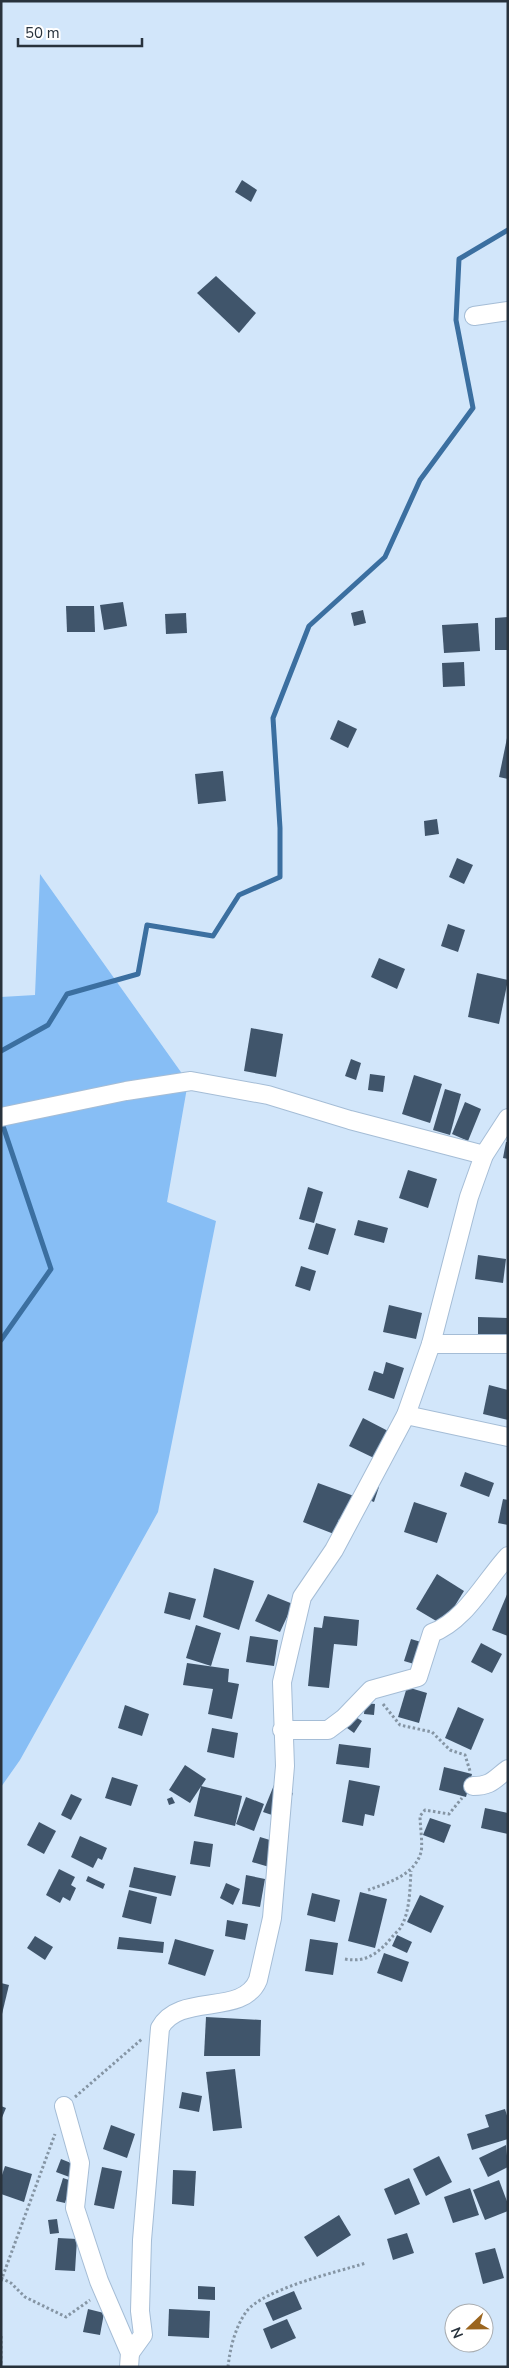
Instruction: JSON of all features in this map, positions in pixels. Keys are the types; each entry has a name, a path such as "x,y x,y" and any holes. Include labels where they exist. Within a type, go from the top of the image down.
{"street":[{"path":"474,316 508,311"},
{"path":"1,1117 126,1091 190,1081 268,1096 484,1156"},
{"path":"129,2360 143,2335 140,2311 142,2240 160,2028 165,2019 175,2012 242,1997 255,1988 272,1918 285,1766 282,1730 282,1682 302,1597 334,1550 406,1415 431,1344 469,1197 484,1156 508,1118"},
{"path":"431,1344 508,1344"},
{"path":"406,1415 508,1437"},
{"path":"282,1730 328,1730 344,1718 371,1690 418,1677 432,1633 445,1628 484,1587 508,1556"},
{"path":"473,1786 485,1786 508,1769"},
{"path":"64,2106 80,2163 75,2208 99,2281 129,2360"}],"path":[{"path":"368,1890 395,1880 410,1870 421,1852 420,1816 425,1810 449,1814 473,1786 468,1759 465,1755 450,1750 432,1732 400,1725 371,1690"},
{"path":"345,1959 369,1958 385,1946 402,1925 410,1890 410,1870"},
{"path":"228,2367 230,2346 246,2312 270,2294 366,2263"},
{"path":"1,2278 26,2297 66,2317 90,2301 99,2281"},
{"path":"1,2336 2,2367"}],"shaded area":[{"path":"40,874 188,1082 167,1202 216,1221 158,1512 20,1760 1,1787 1,997 35,995"}],"building":[{"path":"242,180 257,190 251,202 235,192"},
{"path":"216,276 256,313 239,333 197,293"},
{"path":"123,602 127,626 104,630 100,605"},
{"path":"66,606 94,606 95,632 67,632"},
{"path":"363,610 366,623 354,626 351,613"},
{"path":"186,613 187,633 166,634 165,614"},
{"path":"508,617 508,650 495,650 495,618"},
{"path":"478,623 480,651 444,653 442,625"},
{"path":"464,662 465,686 443,687 442,663"},
{"path":"338,720 357,729 348,748 330,739"},
{"path":"508,738 508,779 499,777"},
{"path":"223,771 226,801 198,804 195,774"},
{"path":"437,819 439,834 425,836 424,821"},
{"path":"457,858 473,865 464,884 449,877"},
{"path":"448,924 465,930 458,952 441,946"},
{"path":"379,958 405,969 397,989 371,977"},
{"path":"477,973 508,980 499,1024 468,1017"},
{"path":"251,1028 283,1034 276,1077 244,1071"},
{"path":"351,1059 361,1063 356,1080 345,1076"},
{"path":"370,1074 385,1076 383,1092 368,1090"},
{"path":"414,1075 442,1084 430,1123 402,1114"},
{"path":"445,1089 461,1094 450,1135 433,1130"},
{"path":"465,1102 481,1109 468,1141 452,1134"},
{"path":"506,1142 508,1142 508,1159 503,1158"},
{"path":"408,1170 437,1179 428,1208 399,1198"},
{"path":"308,1187 323,1192 314,1223 299,1219"},
{"path":"358,1220 388,1228 384,1243 354,1235"},
{"path":"316,1223 336,1229 328,1255 308,1249"},
{"path":"478,1255 506,1259 503,1283 475,1279"},
{"path":"301,1266 316,1271 310,1291 295,1286"},
{"path":"389,1305 422,1313 416,1339 383,1332"},
{"path":"478,1317 508,1318 508,1334 478,1334"},
{"path":"386,1362 404,1368 394,1399 368,1390 374,1371 383,1374"},
{"path":"489,1385 508,1390 508,1420 483,1414"},
{"path":"363,1418 390,1432 376,1459 349,1446"},
{"path":"465,1472 494,1483 489,1497 460,1486"},
{"path":"367,1482 379,1487 374,1502 361,1497"},
{"path":"318,1483 354,1496 345,1521 339,1519 334,1534 303,1522"},
{"path":"503,1499 508,1500 508,1525 498,1523"},
{"path":"414,1502 447,1513 437,1543 404,1532"},
{"path":"214,1568 254,1581 239,1630 203,1617"},
{"path":"437,1574 464,1591 443,1625 416,1609"},
{"path":"169,1592 196,1599 190,1620 164,1613"},
{"path":"508,1592 508,1636 492,1630"},
{"path":"268,1594 293,1604 280,1632 255,1621"},
{"path":"324,1616 359,1620 357,1646 334,1644 329,1688 308,1686 314,1627 322,1628"},
{"path":"196,1625 221,1633 211,1666 186,1658"},
{"path":"250,1636 278,1640 274,1666 246,1662"},
{"path":"411,1639 421,1642 414,1664 404,1661"},
{"path":"481,1643 502,1654 492,1673 471,1662"},
{"path":"187,1663 229,1669 228,1682 239,1684 232,1719 208,1714 213,1689 183,1685"},
{"path":"407,1687 427,1693 419,1723 398,1717"},
{"path":"365,1703 375,1704 374,1715 364,1714"},
{"path":"125,1705 149,1714 142,1736 118,1728"},
{"path":"458,1707 484,1719 471,1750 445,1738"},
{"path":"351,1714 362,1721 354,1733 343,1725"},
{"path":"212,1728 238,1733 234,1758 207,1752"},
{"path":"339,1744 371,1748 369,1768 336,1764"},
{"path":"185,1765 206,1779 190,1803 169,1790"},
{"path":"444,1767 472,1774 466,1797 439,1790"},
{"path":"112,1777 138,1785 131,1806 105,1798"},
{"path":"349,1780 380,1786 374,1816 365,1814 363,1826 342,1822"},
{"path":"274,1785 293,1793 284,1819 263,1812"},
{"path":"201,1786 242,1796 235,1826 194,1816"},
{"path":"71,1794 82,1799 71,1820 61,1815"},
{"path":"172,1797 175,1803 169,1805 167,1799"},
{"path":"246,1797 264,1804 254,1831 236,1824"},
{"path":"485,1808 508,1813 508,1834 481,1828"},
{"path":"430,1818 451,1825 444,1843 423,1835"},
{"path":"39,1822 56,1831 44,1854 27,1845"},
{"path":"80,1836 107,1848 102,1860 98,1858 93,1868 71,1857"},
{"path":"260,1837 283,1844 276,1869 252,1862"},
{"path":"194,1841 213,1844 210,1867 190,1864"},
{"path":"134,1867 176,1876 171,1896 129,1887"},
{"path":"59,1869 75,1877 71,1885 76,1888 70,1901 63,1897 60,1903 46,1895"},
{"path":"246,1875 265,1879 260,1907 242,1904"},
{"path":"88,1876 105,1884 103,1889 86,1881"},
{"path":"226,1883 240,1889 233,1905 220,1898"},
{"path":"129,1890 157,1897 151,1924 122,1917"},
{"path":"360,1892 387,1899 375,1948 348,1941"},
{"path":"312,1893 340,1900 335,1922 307,1915"},
{"path":"420,1895 444,1906 431,1933 407,1922"},
{"path":"227,1920 248,1924 245,1940 225,1936"},
{"path":"397,1935 412,1942 407,1953 392,1946"},
{"path":"35,1936 53,1947 45,1960 27,1948"},
{"path":"119,1937 164,1942 163,1953 117,1949"},
{"path":"175,1939 214,1950 205,1976 168,1964"},
{"path":"310,1939 338,1943 333,1975 305,1971"},
{"path":"384,1953 409,1962 402,1982 377,1973"},
{"path":"1,1983 9,1985 2,2014 1,2013"},
{"path":"206,2017 261,2020 260,2056 204,2056"},
{"path":"235,2069 242,2128 213,2131 206,2072"},
{"path":"182,2092 202,2096 199,2112 179,2108"},
{"path":"1,2106 6,2108 1,2120"},
{"path":"505,2109 508,2119 508,2139 472,2150 467,2134 489,2127 485,2115"},
{"path":"111,2125 135,2134 127,2158 103,2149"},
{"path":"506,2145 508,2167 488,2177 479,2158"},
{"path":"439,2156 452,2182 426,2196 413,2169"},
{"path":"61,2159 76,2165 72,2178 56,2172"},
{"path":"5,2166 32,2174 24,2202 1,2194 1,2178"},
{"path":"102,2167 122,2171 114,2209 94,2205"},
{"path":"173,2170 196,2171 194,2206 172,2204"},
{"path":"63,2178 72,2181 65,2203 56,2201"},
{"path":"409,2178 420,2204 395,2215 384,2189"},
{"path":"499,2180 508,2204 508,2211 485,2220 473,2190"},
{"path":"470,2188 479,2215 453,2223 444,2197"},
{"path":"339,2215 351,2235 317,2257 304,2237"},
{"path":"57,2219 59,2233 50,2234 48,2220"},
{"path":"407,2233 414,2253 393,2260 387,2239"},
{"path":"58,2238 77,2239 75,2271 55,2270"},
{"path":"495,2248 504,2278 483,2284 475,2253"},
{"path":"198,2286 215,2287 215,2300 198,2299"},
{"path":"294,2291 302,2309 273,2321 265,2303"},
{"path":"88,2309 104,2313 100,2335 83,2332"},
{"path":"169,2309 210,2311 209,2338 168,2336"},
{"path":"287,2319 296,2338 271,2349 263,2329"}],"waterway":[{"path":"1,1051 48,1025 67,994 138,974 147,925 213,936 239,895 280,877 280,828 273,718 309,626 385,557 420,480 473,408 456,320 459,259 508,230"},
{"path":"1,1120 51,1269 1,1340"}]}
